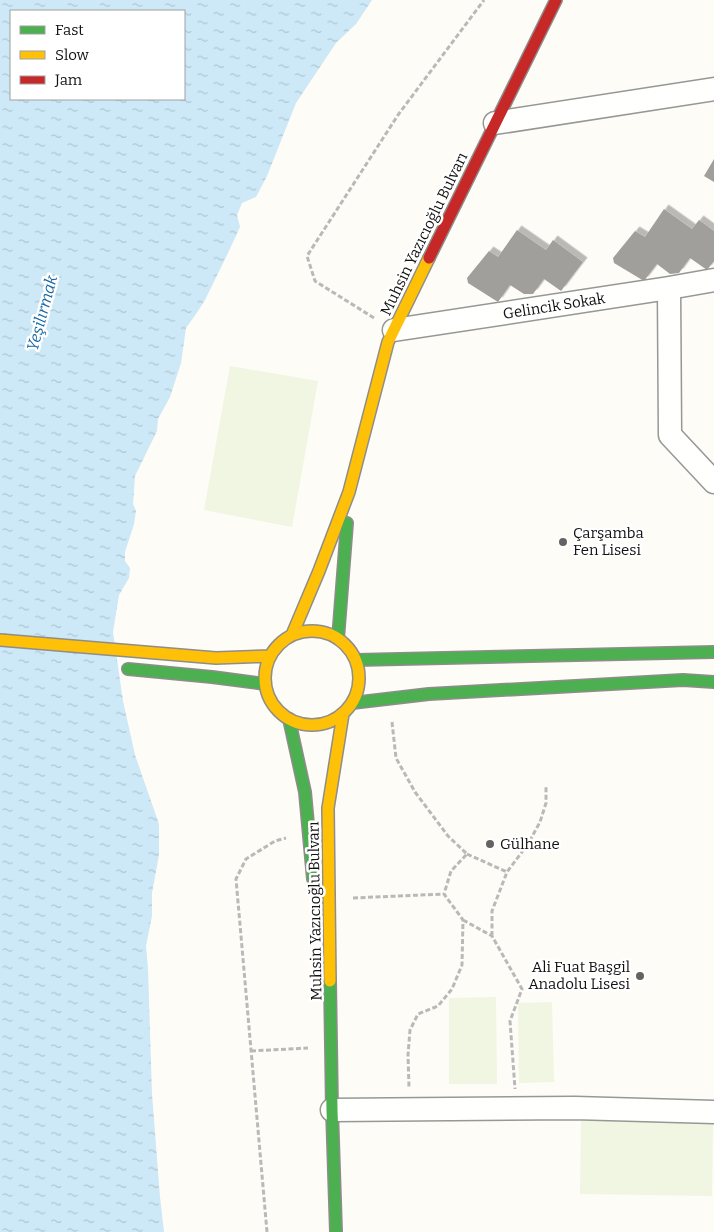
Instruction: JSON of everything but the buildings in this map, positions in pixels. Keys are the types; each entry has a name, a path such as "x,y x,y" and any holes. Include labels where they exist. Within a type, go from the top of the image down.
{"main road":[{"name":"Muhsin Yazıcıoğlu Bulvarı","path":"292,635 319,572 349,492 388,342 495,123 560,1"},
{"name":"Muhsin Yazıcıoğlu Bulvarı","path":"338,639 349,492"},
{"path":"322,632 338,639 348,647 356,660 359,675 358,690 352,703 343,714 330,722 316,725 302,724 289,719 277,710 269,698 265,684 265,670 270,656 280,644 292,635 322,632"},
{"path":"0,640 216,658 270,656"},
{"path":"356,660 714,652"},
{"path":"116,668 265,684"},
{"path":"352,703 429,694 683,680 714,682"},
{"name":"Muhsin Yazıcıoğlu Bulvarı","path":"336,1232 332,1110 328,808 343,714"},
{"name":"Muhsin Yazıcıoğlu Bulvarı","path":"289,719 305,792 314,892"},
{"name":"Muhsin Yazıcıoğlu Bulvarı","path":"318,940 332,1110"}],"street":[{"path":"495,123 714,89"},
{"name":"Gelincik Sokak","path":"394,330 714,280"},
{"path":"669,288 670,435 714,482"},
{"path":"332,1110 575,1108 714,1112"}],"path":[{"path":"394,330 315,281 307,256 398,115 484,0"},
{"path":"390,699 396,758 421,799 448,836 467,854 507,872"},
{"path":"517,1108 510,1021 522,989 492,936 492,911 507,872 528,844 540,822 546,803 546,786"},
{"path":"268,1232 236,879 246,858 275,841 309,833"},
{"path":"444,894 451,871 467,854"},
{"path":"330,899 444,894"},
{"path":"444,894 463,920 492,936"},
{"path":"409,1108 408,1055 410,1030 418,1014 438,1006 452,989 462,965 463,920"},
{"path":"251,1050 328,1047"}],"green space":[{"path":"230,366 318,381 292,527 204,510"},
{"path":"496,997 497,1084 449,1084 449,998"},
{"path":"552,1002 554,1082 519,1083 518,1003"},
{"path":"581,1119 713,1121 712,1196 580,1194"}],"water":[{"name":"Yeşilırmak","path":"0,0 372,0 356,24 336,43 296,103 267,176 256,197 242,203 237,215 240,227 205,300 186,328 181,363 170,397 158,419 157,431 135,476 133,504 136,511 125,552 125,561 130,568 129,578 119,595 113,632 123,701 135,755 159,824 159,855 152,893 152,916 146,946 152,1094 164,1232 0,1232"}],"traffic: fast":[{"path":"338,639 347,523"},
{"path":"356,660 714,652"},
{"path":"128,669 265,684"},
{"path":"352,703 429,694 683,680 714,682"},
{"path":"289,719 305,792 313,879"},
{"path":"330,981 336,1232"}],"traffic: slow":[{"path":"292,635 349,492 388,342 429,258"},
{"path":"312,631 330,635 345,645 355,660 359,678 355,696 345,711 330,721 312,725 294,721 279,711 269,696 265,678 269,660 279,645 294,635 312,631"},
{"path":"0,640 216,658 270,656"},
{"path":"330,981 328,808 343,714"}],"traffic: jam":[{"path":"429,258 556,0"}],"place":[{"name":"Çarşamba Fen Lisesi","path":"563,542"},
{"name":"Gülhane","path":"490,844"},
{"name":"Ali Fuat Başgil Anadolu Lisesi","path":"640,976"}]}
